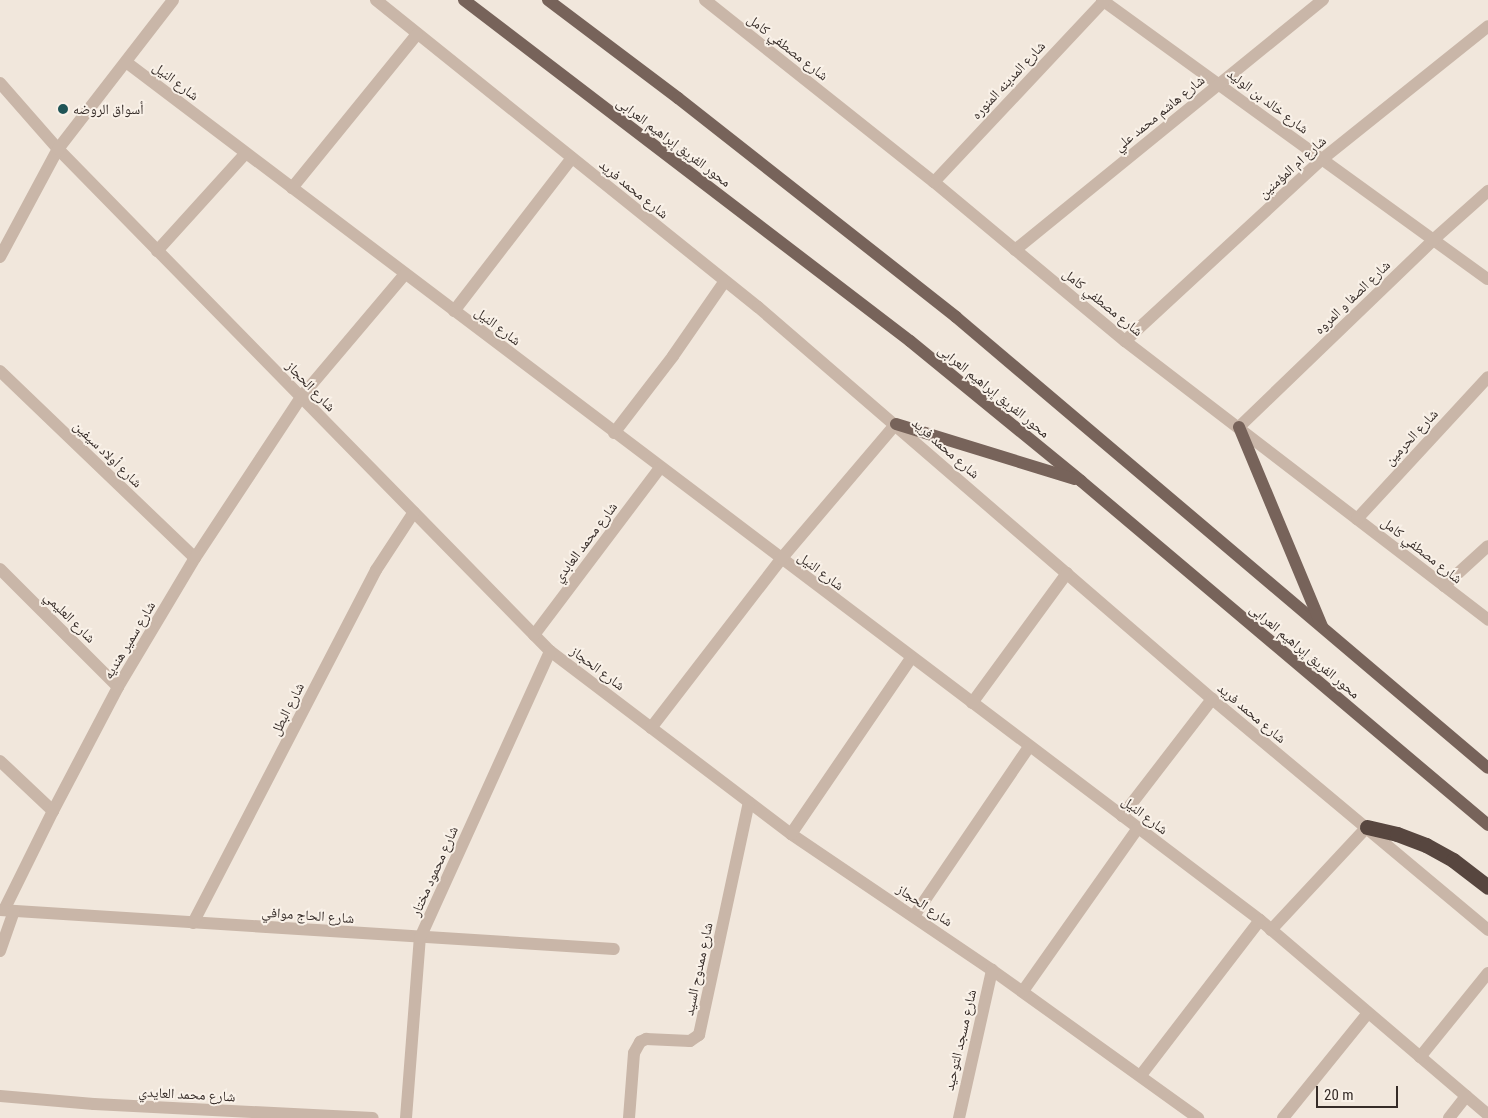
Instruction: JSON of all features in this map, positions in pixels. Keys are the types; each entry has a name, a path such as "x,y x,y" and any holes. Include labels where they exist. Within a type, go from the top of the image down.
{"highway":[{"path":"1367,827 1397,834 1426,845 1453,860 1488,888"}],"main road":[{"name":"محور الفريق إبراهيم العرابى","path":"464,0 836,283 1081,481 1488,825"},
{"name":"محور الفريق إبراهيم العرابى","path":"548,0 694,110 956,318 1488,768"},
{"path":"896,424 1081,481"},
{"path":"1239,427 1323,628"}],"street":[{"path":"0,257 58,149 173,0"},
{"name":"شارع محمد فريد","path":"376,0 725,281 896,424 1212,699 1488,930"},
{"name":"شارع مصطفي كامل","path":"704,0 934,182 1126,341 1488,620"},
{"name":"شارع المدينه المنوره","path":"934,182 1104,0"},
{"name":"شارع خالد بن الوليد","path":"1104,0 1321,160 1488,279"},
{"name":"شارع هاشم محمد علي","path":"1015,250 1322,0"},
{"name":"شارع ام المؤمنين","path":"1126,341 1321,160 1488,26"},
{"path":"292,188 417,34"},
{"name":"شارع النيل","path":"126,62 911,658 1260,920 1488,1115"},
{"name":"شارع الحجاز","path":"0,83 58,149 550,651 791,834 1023,991 1198,1118"},
{"path":"157,251 246,153"},
{"path":"454,311 572,158"},
{"name":"شارع الصفا و المروه","path":"1239,427 1433,240 1488,191"},
{"name":"شارع سمير هنديه","path":"0,951 6,911 53,811 118,686 195,558 301,397 405,274"},
{"path":"614,433 673,356 725,281"},
{"name":"شارع أولاد سيفين","path":"0,371 195,558"},
{"name":"شارع الحرمين","path":"1357,518 1488,377"},
{"path":"651,728 781,559 896,424"},
{"name":"شارع محمد العابدي","path":"534,635 660,468"},
{"name":"شارع البطل","path":"193,923 376,570 414,512"},
{"path":"1444,586 1488,546"},
{"name":"شارع العليمي","path":"0,569 118,686"},
{"path":"972,703 1067,573"},
{"name":"شارع محمود مختار","path":"406,1118 420,938 550,651"},
{"path":"791,834 911,658"},
{"path":"1122,816 1212,699"},
{"path":"914,916 1029,747"},
{"path":"0,761 53,811"},
{"name":"شارع ممدوح السيد","path":"629,1118 634,1053 640,1042 646,1039 690,1041 698,1035 749,802"},
{"path":"1271,930 1367,827"},
{"path":"1023,991 1138,828"},
{"name":"شارع الحاج موافي","path":"6,911 614,949"},
{"path":"1141,1075 1260,920"},
{"name":"شارع مسجد التوحيد","path":"963,1116 992,970"},
{"path":"1420,1057 1488,973"},
{"path":"1283,1118 1368,1013"},
{"name":"شارع محمد العايدي","path":"0,1096 94,1104 373,1118"},
{"path":"1449,1118 1466,1096"}],"place":[{"name":"أسواق الروضه","path":"63,109"}]}
